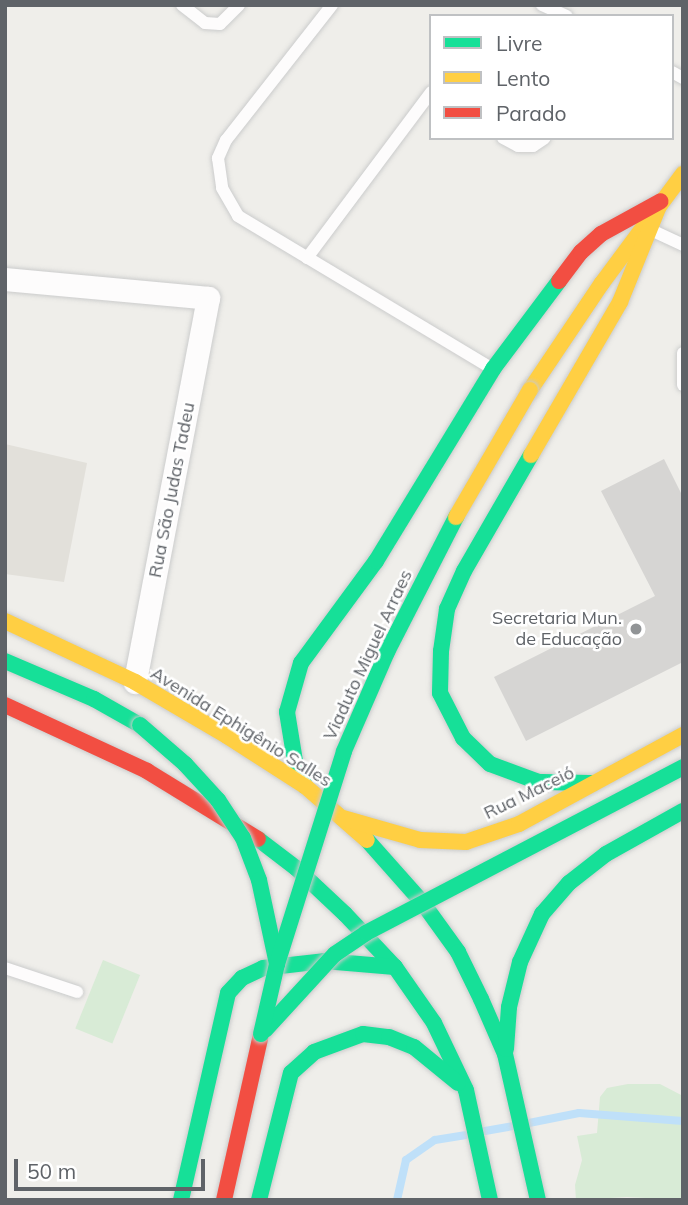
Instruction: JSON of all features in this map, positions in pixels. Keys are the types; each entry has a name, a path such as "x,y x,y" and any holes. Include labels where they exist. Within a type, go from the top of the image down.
{"main road":[{"name":"Viaduto Miguel Arraes","path":"224,1200 277,964 344,751 387,652 457,515 530,390 661,201 683,174"},
{"path":"593,783 539,782 491,764 463,738 440,693 441,651 447,609 464,571 620,302 661,201"},
{"path":"305,786 295,761 287,712 301,663 376,561 492,369 581,252 601,234 661,201"},
{"name":"Avenida Ephigênio Salles","path":"5,621 135,682 305,786 343,818 394,867 458,952 505,1054"},
{"path":"5,662 94,699 140,725 185,764 210,791 243,838 259,880 277,964"},
{"path":"5,705 147,771 251,834 296,867 395,967 434,1023 466,1090 491,1200"},
{"name":"Rua Maceió","path":"343,818 419,840 466,842 519,824 683,735"},
{"path":"261,1034 335,954 366,933 683,767"},
{"path":"538,1200 505,1054 509,1007 520,962 542,914 569,883 606,854 683,811"},
{"path":"181,1200 228,993 242,978 263,968 324,961 395,967"},
{"path":"259,1200 291,1073 314,1052 363,1034 389,1037 414,1047 466,1090"}],"street":[{"name":"Rua São Judas Tadeu","path":"5,279 208,298 135,682"}],"lane":[{"path":"182,5 205,23 220,24 239,5"},
{"path":"332,5 226,140 218,158 222,188 238,216 492,369"},
{"path":"542,5 562,14"},
{"path":"307,258 429,95"},
{"path":"507,140 518,146 533,146 542,140"},
{"path":"651,230 683,245"},
{"path":"683,353 683,385"},
{"path":"5,968 77,992"}],"shaded area":[{"path":"5,444 87,463 64,582 5,574"}],"green space":[{"path":"103,960 140,975 112,1044 75,1029"},
{"path":"628,1084 660,1084 683,1096 683,1200 627,1197 576,1200 575,1185 582,1160 577,1136 597,1133 600,1097 607,1088"}],"building":[{"name":"Secretaria Mun. de Educação","path":"664,459 683,497 683,662 526,741 494,677 655,596 601,491"}],"waterway":[{"path":"529,1123 579,1113 683,1121"},
{"path":"485,1131 513,1126"},
{"path":"397,1200 406,1160 435,1140 465,1135"}],"traffic: fast":[{"path":"305,786 295,761 287,712 301,663 376,561 493,369 559,281"},
{"path":"531,455 464,571 447,609 441,651 440,693 463,738 490,764 539,782 593,783"},
{"path":"261,1034 277,964 344,751 387,652 456,517"},
{"path":"5,661 94,699 140,725"},
{"path":"140,725 185,764 218,800 243,838 259,880 277,964"},
{"path":"265,1030 335,954 366,933 683,767"},
{"path":"506,1049 509,1007 520,962 542,914 569,883 606,854 683,811"},
{"path":"258,839 296,868 345,914 395,967 434,1023 466,1090 490,1200"},
{"path":"367,840 422,902 458,952 481,999 505,1054 538,1200"},
{"path":"181,1200 228,993 242,978 263,968 324,961 395,967"},
{"path":"259,1200 291,1073 314,1052 363,1034 389,1037 414,1047 458,1083"}],"traffic: slow":[{"path":"530,390 602,283 683,174"},
{"path":"531,455 620,302 661,201"},
{"path":"456,517 530,390"},
{"path":"5,621 135,682 227,736 305,786 367,840"},
{"path":"343,818 420,840 466,842 519,824 683,735"}],"traffic: jam":[{"path":"559,281 581,252 601,234 661,201"},
{"path":"5,705 147,771 258,839"},
{"path":"224,1200 261,1034"}],"place":[{"name":"Secretaria Mun. de Educação","path":"636,629"}]}
